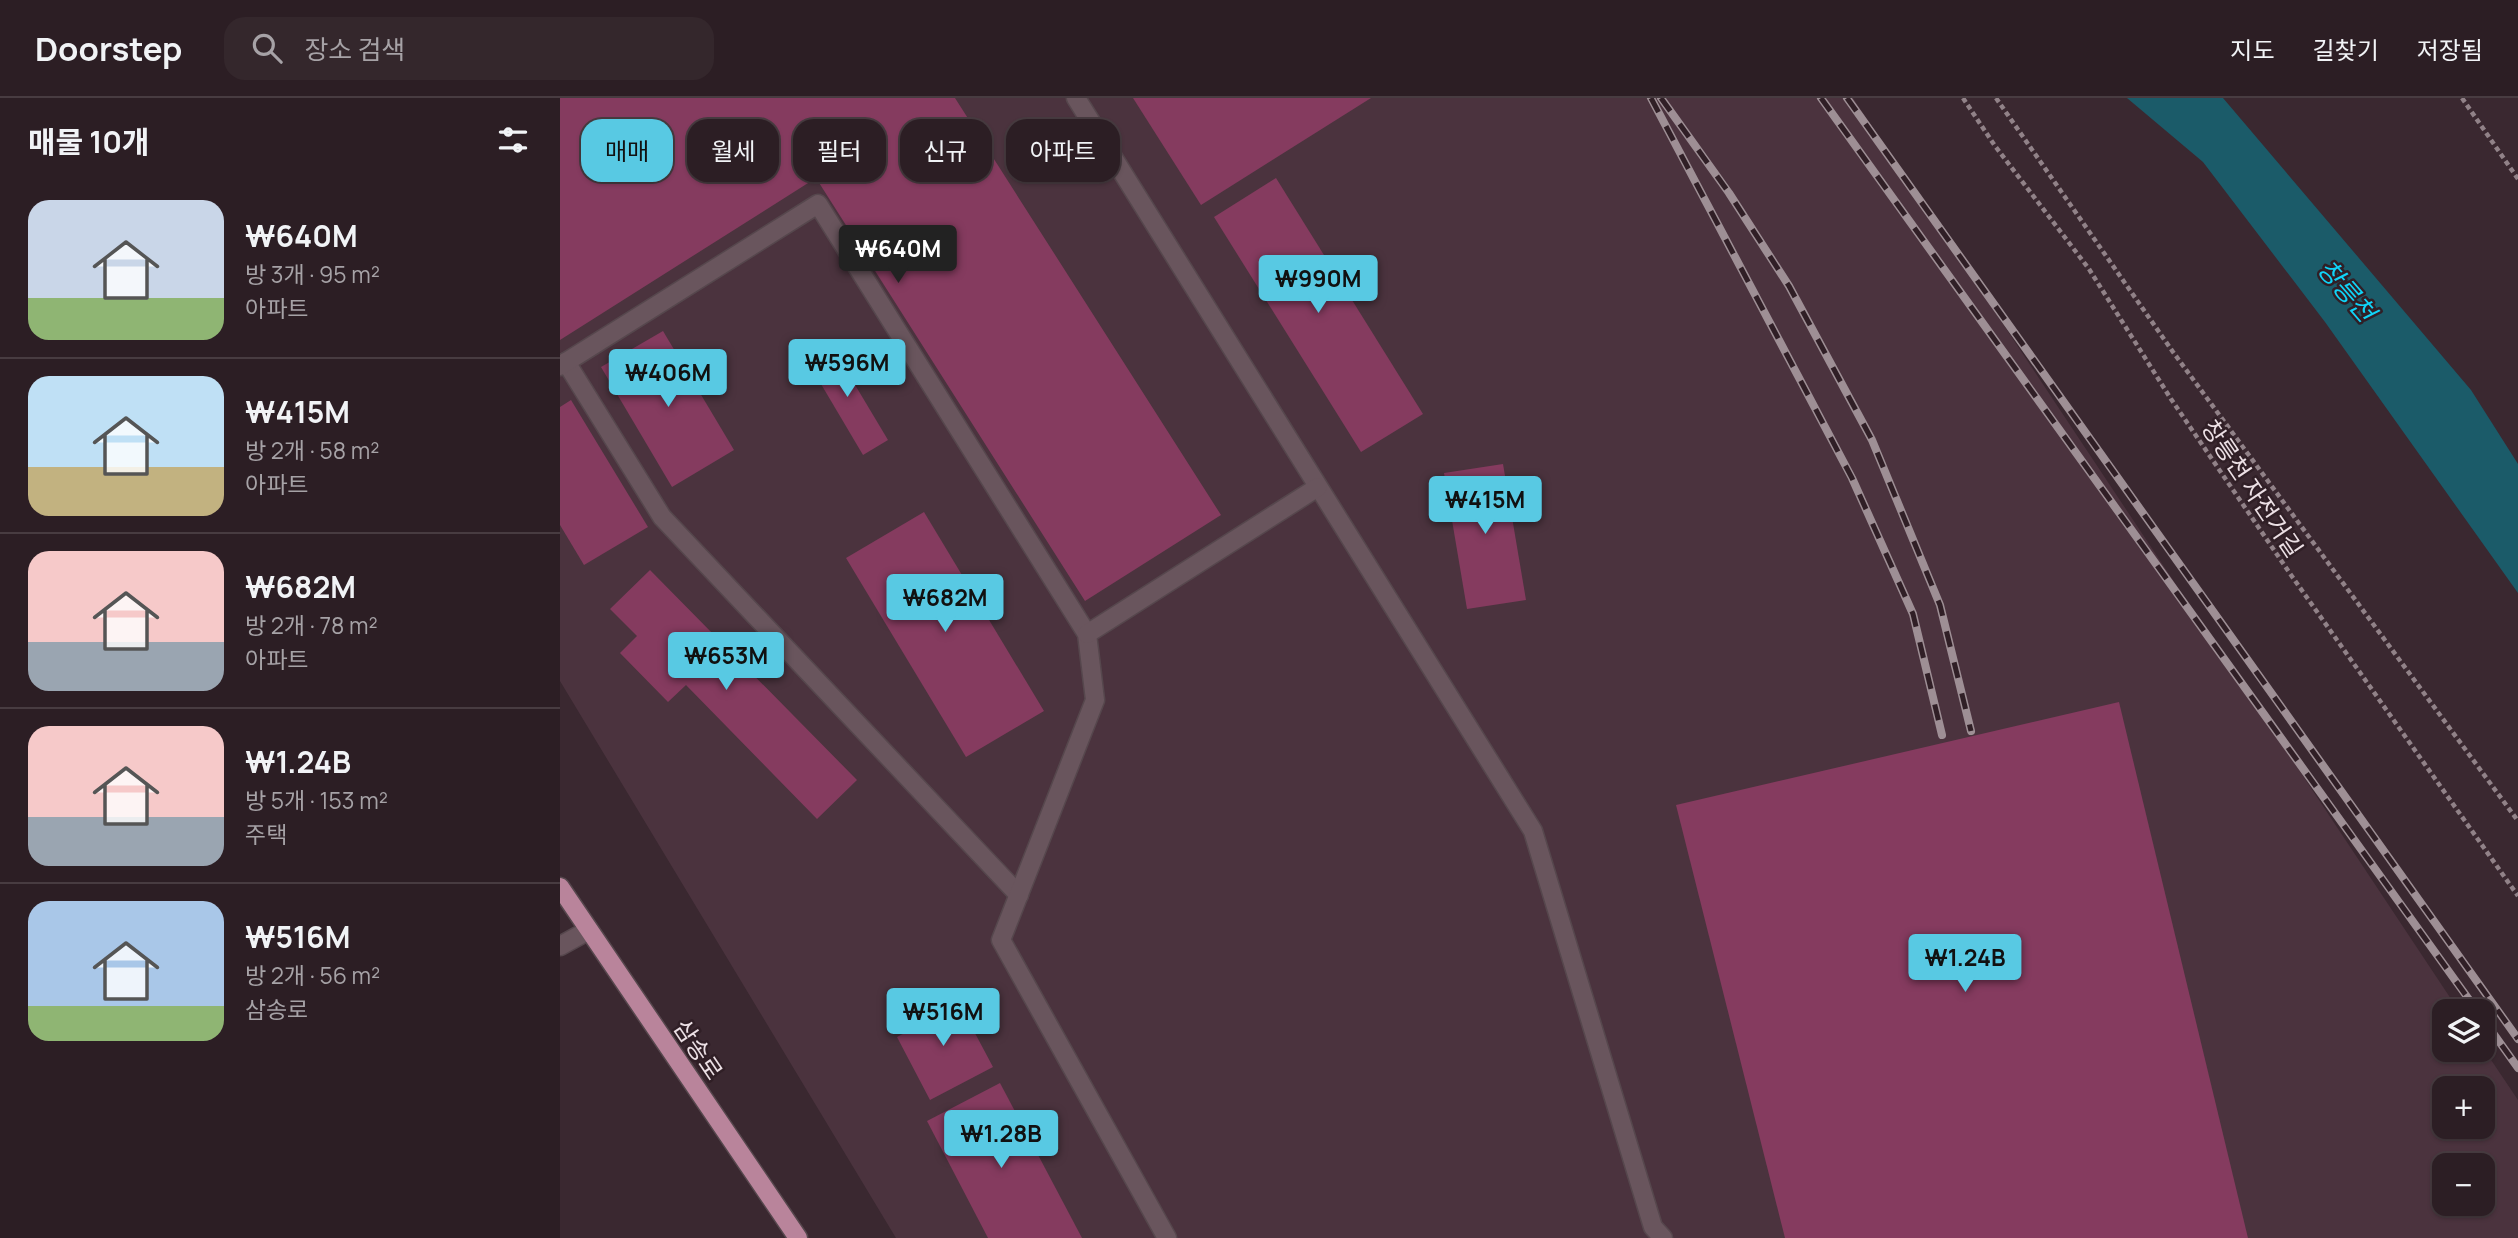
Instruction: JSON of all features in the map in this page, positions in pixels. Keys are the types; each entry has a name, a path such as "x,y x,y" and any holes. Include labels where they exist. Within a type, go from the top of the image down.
{"main road":[{"name":"삼송로","path":"560,887 798,1238"}],"street":[{"path":"1076,98 1533,831 1653,1227 1663,1238"},
{"path":"1019,894 662,517 563,364 818,204 1087,634 1095,701 1001,940 1167,1238"},
{"path":"1087,634 1318,487"},
{"path":"560,946 589,930"}],"path":[{"name":"창릉천 자전거길","path":"1963,98 1995,146 2089,269 2275,552 2518,896"},
{"path":"1996,98 2172,352 2518,821"},
{"path":"2462,98 2518,179"}],"shaded area":[{"path":"560,98 1853,98 2451,999 2432,999 2432,1062 2492,1062 2518,1100 2518,1238 896,1238 560,681"}],"water":[{"name":"창릉천","path":"2127,98 2223,98 2471,390 2518,464 2518,593 2325,322 2203,162"}],"building":[{"path":"560,98 955,98 968,119 900,119 900,182 992,182 992,156 1006,182 1009,182 1221,515 1085,601 819,182 886,182 886,119 793,119 793,182 810,182 560,340"},
{"path":"1133,98 1371,98 1201,205"},
{"path":"1276,178 1423,414 1361,452 1214,217"},
{"path":"663,331 734,450 672,487 601,367"},
{"path":"830,343 888,440 863,455 805,357"},
{"path":"571,400 648,527 584,565 560,525 560,407"},
{"path":"1503,464 1526,600 1467,609 1444,473"},
{"path":"924,512 1044,711 966,757 846,558"},
{"path":"650,570 857,780 817,819 686,685 668,702 620,653 637,636 610,609"},
{"path":"2119,702 2248,1238 1785,1238 1676,805"},
{"path":"930,997 940,1016 960,1005 993,1067 930,1100 897,1037 916,1027 907,1009"},
{"path":"1000,1083 1082,1238 988,1238 927,1121"}],"railway":[{"path":"1651,98 1852,478 1913,614 1942,735"},
{"path":"1661,98 1729,193 1789,286 1872,440 1940,605 1971,731"},
{"path":"1821,98 2469,999"},
{"path":"1847,98 2518,1039"},
{"path":"2495,1036 2518,1068"}]}
